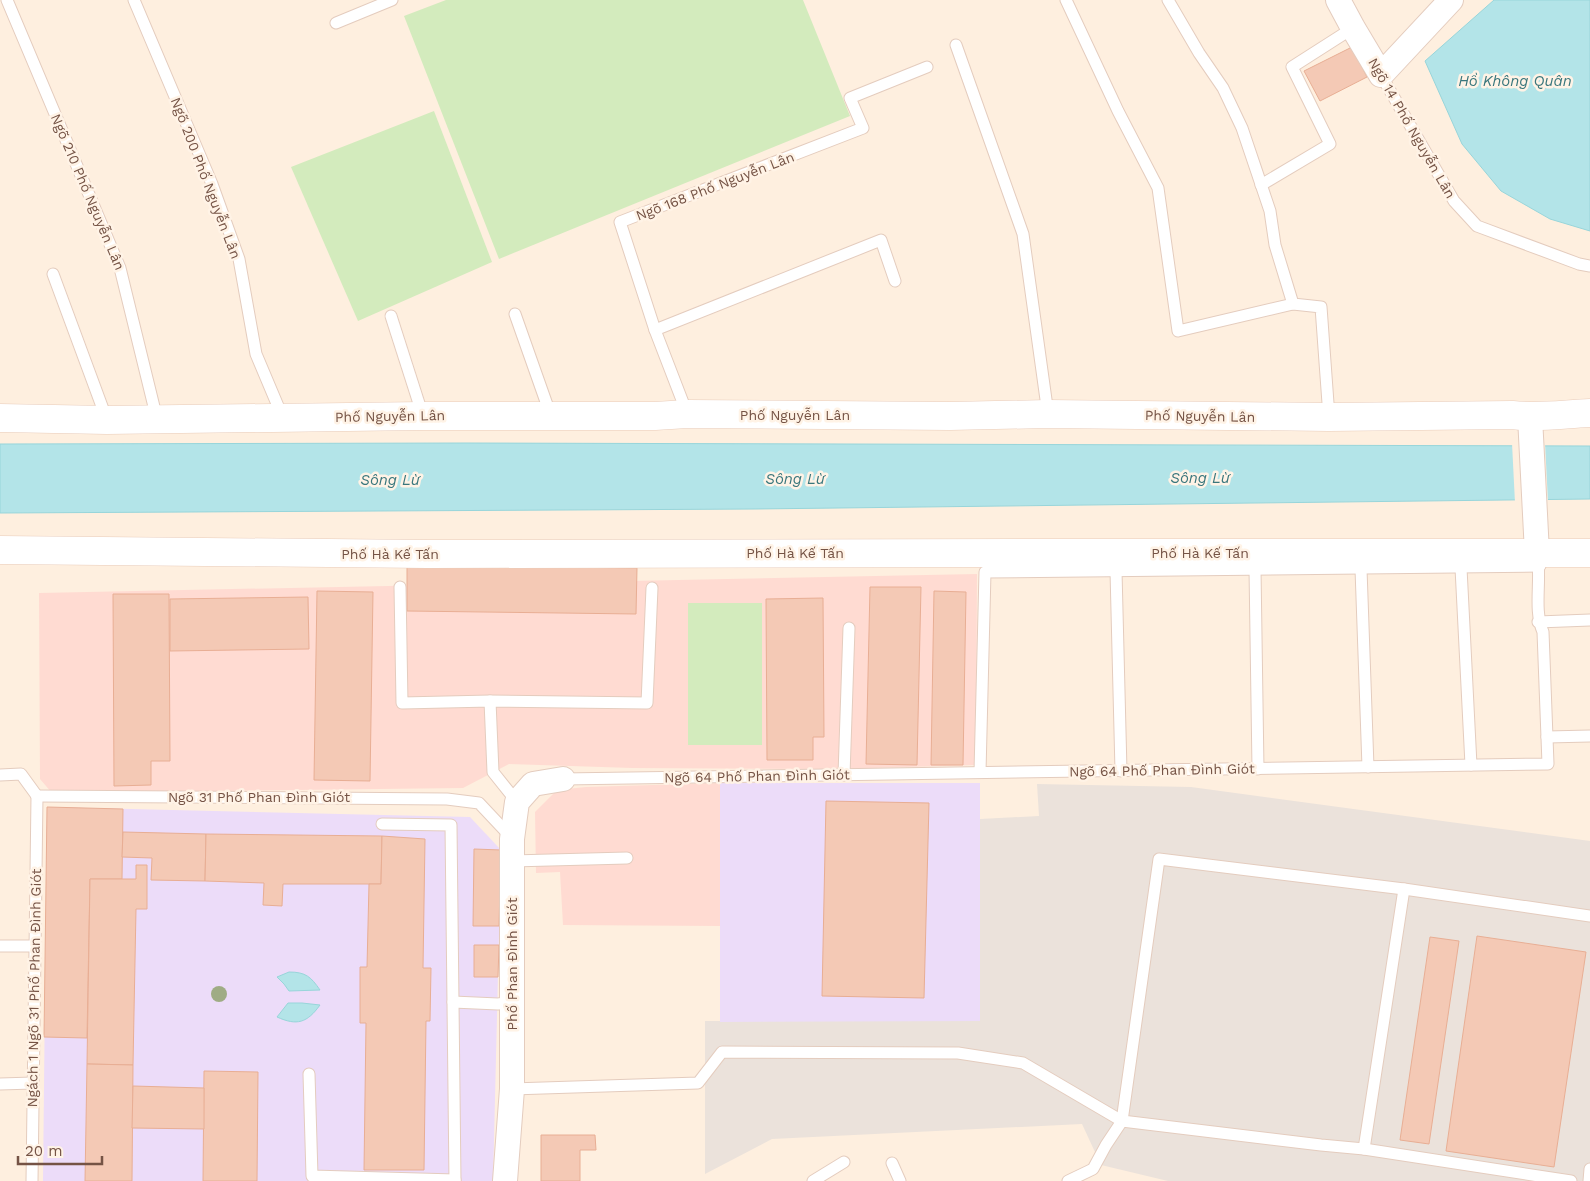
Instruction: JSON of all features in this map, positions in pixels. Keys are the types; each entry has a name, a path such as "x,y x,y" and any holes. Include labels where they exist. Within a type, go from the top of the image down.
{"street":[{"name":"Ngõ 14 Phố Nguyễn Lân","path":"1338,0 1352,28 1381,74"},
{"path":"1381,74 1451,0"},
{"name":"Phố Nguyễn Lân","path":"0,418 107,420 687,414 1512,416 1530,426 1547,415 1590,412"},
{"path":"1530,426 1537,550"},
{"name":"Phố Hà Kế Tấn","path":"0,550 428,554 1537,550 1590,553"},
{"path":"517,802 533,784 563,779"},
{"name":"Phố Phan Đình Giót","path":"504,1181 512,1089 512,850 517,802"}],"lane":[{"name":"Ngõ 210 Phố Nguyễn Lân","path":"7,0 120,268 157,419"},
{"name":"Ngõ 200 Phố Nguyễn Lân","path":"134,0 212,184 239,259 256,354 283,418"},
{"path":"336,23 392,0"},
{"path":"1066,0 1118,112 1158,188 1178,331 1294,304 1321,307 1329,417"},
{"path":"1168,0 1199,53 1223,88 1242,128 1270,211 1275,245 1294,304"},
{"path":"1261,185 1330,144 1292,67 1352,28"},
{"path":"956,44 1023,234 1048,414"},
{"name":"Ngõ 168 Phố Nguyễn Lân","path":"687,414 655,330 620,222 863,128 850,98 927,67"},
{"name":"Ngõ 14 Phố Nguyễn Lân","path":"1381,74 1454,201 1477,226 1579,264 1590,266"},
{"path":"655,330 881,240 894,281"},
{"path":"53,274 107,420"},
{"path":"515,314 551,416"},
{"path":"391,316 423,416"},
{"name":"Phố Hà Kế Tấn","path":"980,772 985,572 1461,568 1537,550"},
{"name":"Ngõ 64 Phố Phan Đình Giót","path":"563,779 1548,764 1543,632 1538,622 1537,550"},
{"path":"1461,568 1471,766"},
{"path":"1361,569 1368,767"},
{"path":"1255,570 1258,769"},
{"path":"1116,571 1121,771"},
{"path":"400,587 402,703 490,701 646,703 652,588"},
{"path":"1538,622 1590,620"},
{"path":"844,775 849,628"},
{"path":"490,701 493,772 517,802"},
{"path":"1547,737 1590,736"},
{"path":"0,775 21,774 37,796"},
{"name":"Ngõ 31 Phố Phan Đình Giót","path":"37,796 447,799 479,803 512,850"},
{"name":"Ngách 1 Ngõ 31 Phố Phan Đình Giót","path":"32,1181 37,796"},
{"path":"309,1074 312,1176 455,1180 451,825 382,824"},
{"path":"512,850 627,858"},
{"path":"1068,1181 1094,1169 1106,1145 1122,1121 1159,860 1404,889 1590,916"},
{"path":"1364,1149 1404,889"},
{"path":"0,946 34,946"},
{"path":"454,1002 498,1004 512,1002"},
{"path":"512,1089 698,1082 722,1052 958,1053 1023,1063 1122,1121 1364,1149 1571,1181"},
{"path":"0,1084 33,1083"},
{"path":"819,1179 844,1162"},
{"path":"892,1163 900,1181"},
{"path":"1589,1181 1590,1169"}],"shaded area":[{"path":"977,574 976,765 836,769 632,768 509,764 463,788 52,793 40,779 39,593"},
{"path":"720,783 721,926 563,925 560,872 536,873 535,812 557,790 586,787"},
{"path":"720,783 980,783 980,1021 720,1022"},
{"path":"1037,784 1191,787 1590,841 1590,1181 1168,1181 1101,1165 1082,1124 772,1139 705,1174 705,1021 980,1021 980,819 1039,816"},
{"path":"47,807 470,817 501,850 493,1181 43,1181"}],"green space":[{"path":"446,0 803,0 850,116 499,259 404,16"},
{"path":"434,111 492,262 358,321 291,167"},
{"path":"688,603 762,603 762,745 688,745"}],"water":[{"name":"Hồ Không Quân","path":"1494,0 1590,0 1590,231 1550,219 1501,191 1462,144 1425,61"},
{"name":"Sông Lừ","path":"466,443 1590,446 1590,499 755,509 0,513 0,444"},
{"path":"289,972 308,976 320,990 289,991 277,977"},
{"path":"288,1003 320,1005 311,1016 296,1022 277,1017"}],"pier":[{"path":"1512,443 1545,443 1548,502 1515,503"}],"building":[{"path":"1352,47 1367,77 1320,101 1304,71"},
{"path":"407,565 637,568 636,614 407,611"},
{"path":"870,587 921,587 917,765 866,764"},
{"path":"317,591 373,592 370,781 314,780"},
{"path":"934,591 966,592 963,765 931,765"},
{"path":"113,594 169,594 170,761 151,761 151,785 114,786"},
{"path":"308,597 309,649 170,651 170,599"},
{"path":"823,598 824,737 813,737 813,760 767,760 766,599"},
{"path":"826,801 929,803 924,998 822,996"},
{"path":"47,807 123,809 122,879 90,879 87,1038 44,1037"},
{"path":"123,832 206,834 205,881 151,880 152,858 122,857"},
{"path":"206,834 382,836 381,884 283,884 282,906 263,905 264,883 205,881"},
{"path":"382,836 425,839 423,968 431,968 430,1021 426,1021 424,1170 364,1170 366,1023 360,1023 360,967 367,967 369,884 381,884"},
{"path":"474,849 501,850 499,926 473,926"},
{"path":"136,865 147,865 147,909 136,909 133,1065 87,1064 90,879 136,879"},
{"path":"1477,936 1586,952 1554,1167 1446,1151"},
{"path":"1430,937 1459,941 1429,1144 1400,1140"},
{"path":"474,945 499,945 498,977 474,977"},
{"path":"87,1064 133,1065 132,1181 85,1181"},
{"path":"204,1071 258,1072 257,1181 203,1181"},
{"path":"133,1086 204,1088 204,1129 132,1128"},
{"path":"541,1135 595,1135 596,1150 580,1150 580,1181 541,1181"}]}
